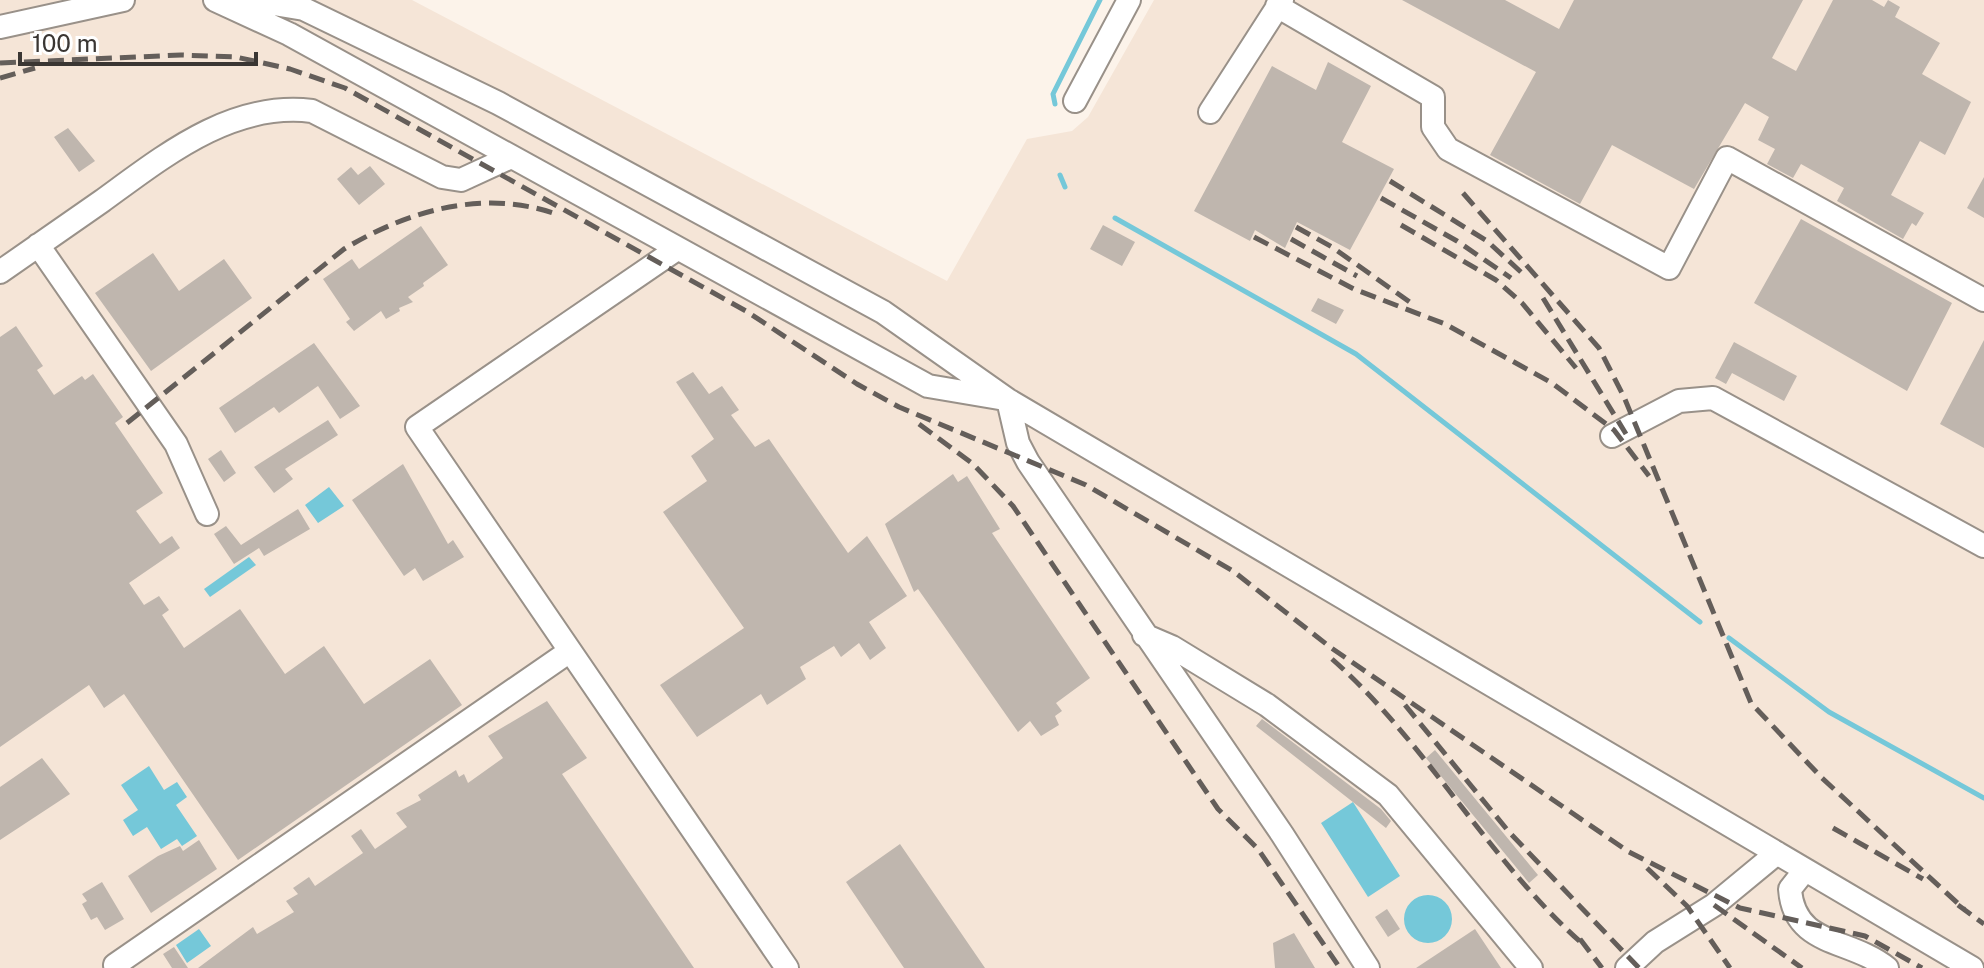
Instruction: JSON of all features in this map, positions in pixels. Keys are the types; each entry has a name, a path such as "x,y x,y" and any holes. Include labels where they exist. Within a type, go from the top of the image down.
{"street":[{"path":"0,27 123,0"},
{"path":"215,0 289,34 928,386 1008,400"},
{"path":"250,0 304,9 498,103 883,312 1008,400 1972,968"},
{"path":"1075,101 1129,0"},
{"path":"1210,112 1279,3 1433,97 1433,127 1448,149 1669,268 1727,158 1984,300"},
{"path":"0,272 186,141 246,116 294,109 312,111 442,177 461,180 511,157"},
{"path":"38,245 176,444 207,514"},
{"path":"677,249 417,427 787,968"},
{"path":"1612,436 1679,401 1713,398 1984,546"},
{"path":"1008,400 1018,443 1028,462 1282,834 1368,968"},
{"path":"1144,635 1172,647 1267,705 1388,795 1464,882 1531,968"},
{"path":"115,965 570,651"},
{"path":"1627,968 1655,942 1714,905 1777,853"},
{"path":"1805,870 1790,889 1792,908 1798,921 1817,936 1873,957 1887,968"}],"shaded area":[{"path":"0,0 412,0 947,281 1027,139 1072,131 1088,117 1154,0 1984,0 1984,968 0,968"}],"water":[{"path":"329,487 344,506 318,523 305,505"},
{"path":"249,557 256,565 210,597 204,589"},
{"path":"149,766 164,790 177,782 187,797 176,805 197,836 182,846 177,839 161,849 147,827 133,836 123,820 138,810 121,785"},
{"path":"1353,802 1400,876 1368,897 1321,823"},
{"path":"1428,895 1437,896 1445,902 1451,910 1451,928 1445,936 1437,942 1428,943 1419,942 1411,936 1405,928 1404,919 1405,910 1411,902 1419,896"},
{"path":"199,929 211,946 187,963 176,945"}],"building":[{"path":"1402,0 1505,0 1559,29 1574,0 1803,0 1772,58 1796,71 1833,0 1872,0 1884,7 1888,0 1900,7 1895,17 1940,43 1922,74 1971,102 1945,155 1920,141 1891,195 1924,213 1916,226 1912,223 1903,239 1837,201 1844,188 1801,164 1793,178 1767,164 1775,149 1758,140 1769,117 1745,103 1694,189 1612,145 1580,204 1490,155 1536,72"},
{"path":"1328,62 1371,86 1342,142 1394,169 1350,250 1297,222 1285,248 1255,230 1250,241 1194,211 1272,66 1316,90"},
{"path":"68,128 95,161 79,172 54,137"},
{"path":"370,166 385,184 359,205 337,179 351,167 358,175"},
{"path":"1984,177 1984,218 1967,208"},
{"path":"1801,219 1952,303 1907,391 1754,303"},
{"path":"1103,225 1135,242 1122,266 1090,249"},
{"path":"421,226 448,265 408,297 413,302 386,319 381,311 354,331 346,322 350,319 323,279 352,259 359,269"},
{"path":"153,253 179,291 224,259 252,298 151,371 95,293"},
{"path":"1318,298 1344,310 1336,324 1311,311"},
{"path":"16,326 43,366 37,370 54,395 82,376 85,380 93,374 123,417 115,423 163,493 136,511 160,544 172,536 180,548 129,583 144,605 159,596 169,610 162,615 184,648 240,609 285,674 324,646 364,704 430,659 462,705 238,860 124,694 104,708 89,685 0,747 0,337"},
{"path":"1984,340 1984,448 1940,424"},
{"path":"1734,342 1797,376 1784,401 1732,373 1726,384 1715,378"},
{"path":"314,343 360,406 340,419 318,386 279,413 274,407 235,433 219,408"},
{"path":"693,372 709,394 722,386 739,410 731,415 755,447 769,439 848,553 867,536 907,596 869,622 886,648 870,660 859,643 841,657 834,646 800,667 806,679 767,705 761,694 697,737 660,685 744,628 663,512 707,481 691,456 714,439 676,382"},
{"path":"328,420 338,435 285,469 293,479 274,493 254,467"},
{"path":"221,450 236,473 224,482 208,459"},
{"path":"403,464 448,544 453,540 464,557 423,581 415,568 404,576 352,500"},
{"path":"953,474 958,482 967,476 1000,529 992,533 1090,678 1056,703 1062,711 1055,716 1059,725 1041,736 1030,721 1018,732 918,589 914,592 885,524"},
{"path":"298,509 310,529 264,556 259,548 234,564 214,534 226,526 241,545"},
{"path":"547,701 587,758 562,774 694,968 198,968 253,927 257,934 294,912 286,901 298,894 293,888 309,877 315,886 363,853 351,836 361,829 375,849 407,827 396,813 421,800 418,795 456,770 459,777 464,774 468,783 503,758 488,736"},
{"path":"1262,719 1381,809 1391,821 1386,828 1256,726"},
{"path":"1435,750 1538,875 1529,883 1426,758"},
{"path":"42,758 70,794 0,840 0,787"},
{"path":"199,840 217,869 151,913 128,876 158,856 180,846 183,851"},
{"path":"900,844 985,968 904,968 846,882"},
{"path":"102,882 124,919 105,930 97,917 91,920 82,904 87,901 82,894"},
{"path":"1387,909 1400,929 1388,937 1375,917"},
{"path":"1475,929 1501,968 1416,968"},
{"path":"1294,933 1315,968 1275,968 1273,943"},
{"path":"174,947 188,968 172,968 163,954"}],"waterway":[{"path":"1055,104 1053,94 1100,0"},
{"path":"1060,175 1065,187"},
{"path":"1115,218 1356,354 1700,622"},
{"path":"1729,638 1829,712 1984,798"}],"railway":[{"path":"0,63 181,55 236,57 290,69 345,88 746,311 857,384 899,407 1086,485 1233,571 1330,647 1629,852 1740,908 1865,936 1922,968"},
{"path":"0,78 35,68"},
{"path":"1390,181 1487,241 1522,273"},
{"path":"1463,193 1599,348 1624,397 1751,703 1822,778 1965,910"},
{"path":"1381,198 1457,241 1511,278"},
{"path":"127,423 344,249 369,235 421,214 476,204 503,203 559,215"},
{"path":"1401,225 1496,280 1522,303 1576,368"},
{"path":"1296,227 1332,247 1411,303"},
{"path":"1254,237 1354,289 1445,324 1552,383 1614,430 1649,476"},
{"path":"1291,239 1357,276"},
{"path":"1543,298 1626,434"},
{"path":"919,424 973,464 1013,506 1218,809 1258,849 1340,968"},
{"path":"1332,659 1399,728 1518,878 1585,946"},
{"path":"1405,705 1509,832 1639,968"},
{"path":"1833,828 1923,879"},
{"path":"1647,868 1687,906 1730,968"},
{"path":"1714,905 1802,968"},
{"path":"1958,905 1984,924"},
{"path":"1580,939 1602,968"}]}
